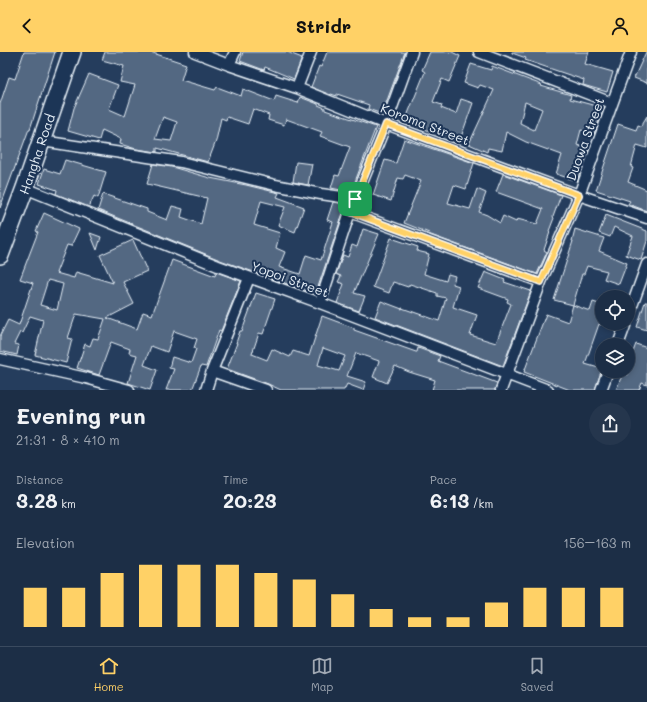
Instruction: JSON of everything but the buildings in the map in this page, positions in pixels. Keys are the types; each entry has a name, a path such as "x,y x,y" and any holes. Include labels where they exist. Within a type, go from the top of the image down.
{"highway":[{"name":"Hangha Road","path":"0,255 72,52"}],"street":[{"name":"Koroma Street","path":"195,52 297,88 386,124 579,195 647,218"},
{"path":"229,65 235,52"},
{"path":"297,88 311,52"},
{"path":"320,303 350,212 386,124 412,52"},
{"path":"479,52 612,103"},
{"name":"Duowa Street","path":"501,390 541,282 579,195 631,52"},
{"path":"42,140 181,162 275,185 355,199"},
{"name":"Yopoi Street","path":"25,188 249,278 507,373 548,390"},
{"path":"350,212 541,282"},
{"path":"635,297 647,264"},
{"path":"206,390 212,371 249,278"},
{"path":"0,359 86,378 129,390"},
{"path":"212,371 266,390"},
{"path":"601,390 605,378"}],"route":[{"path":"386,124 579,195 541,282 350,212 355,199 386,124"}]}
